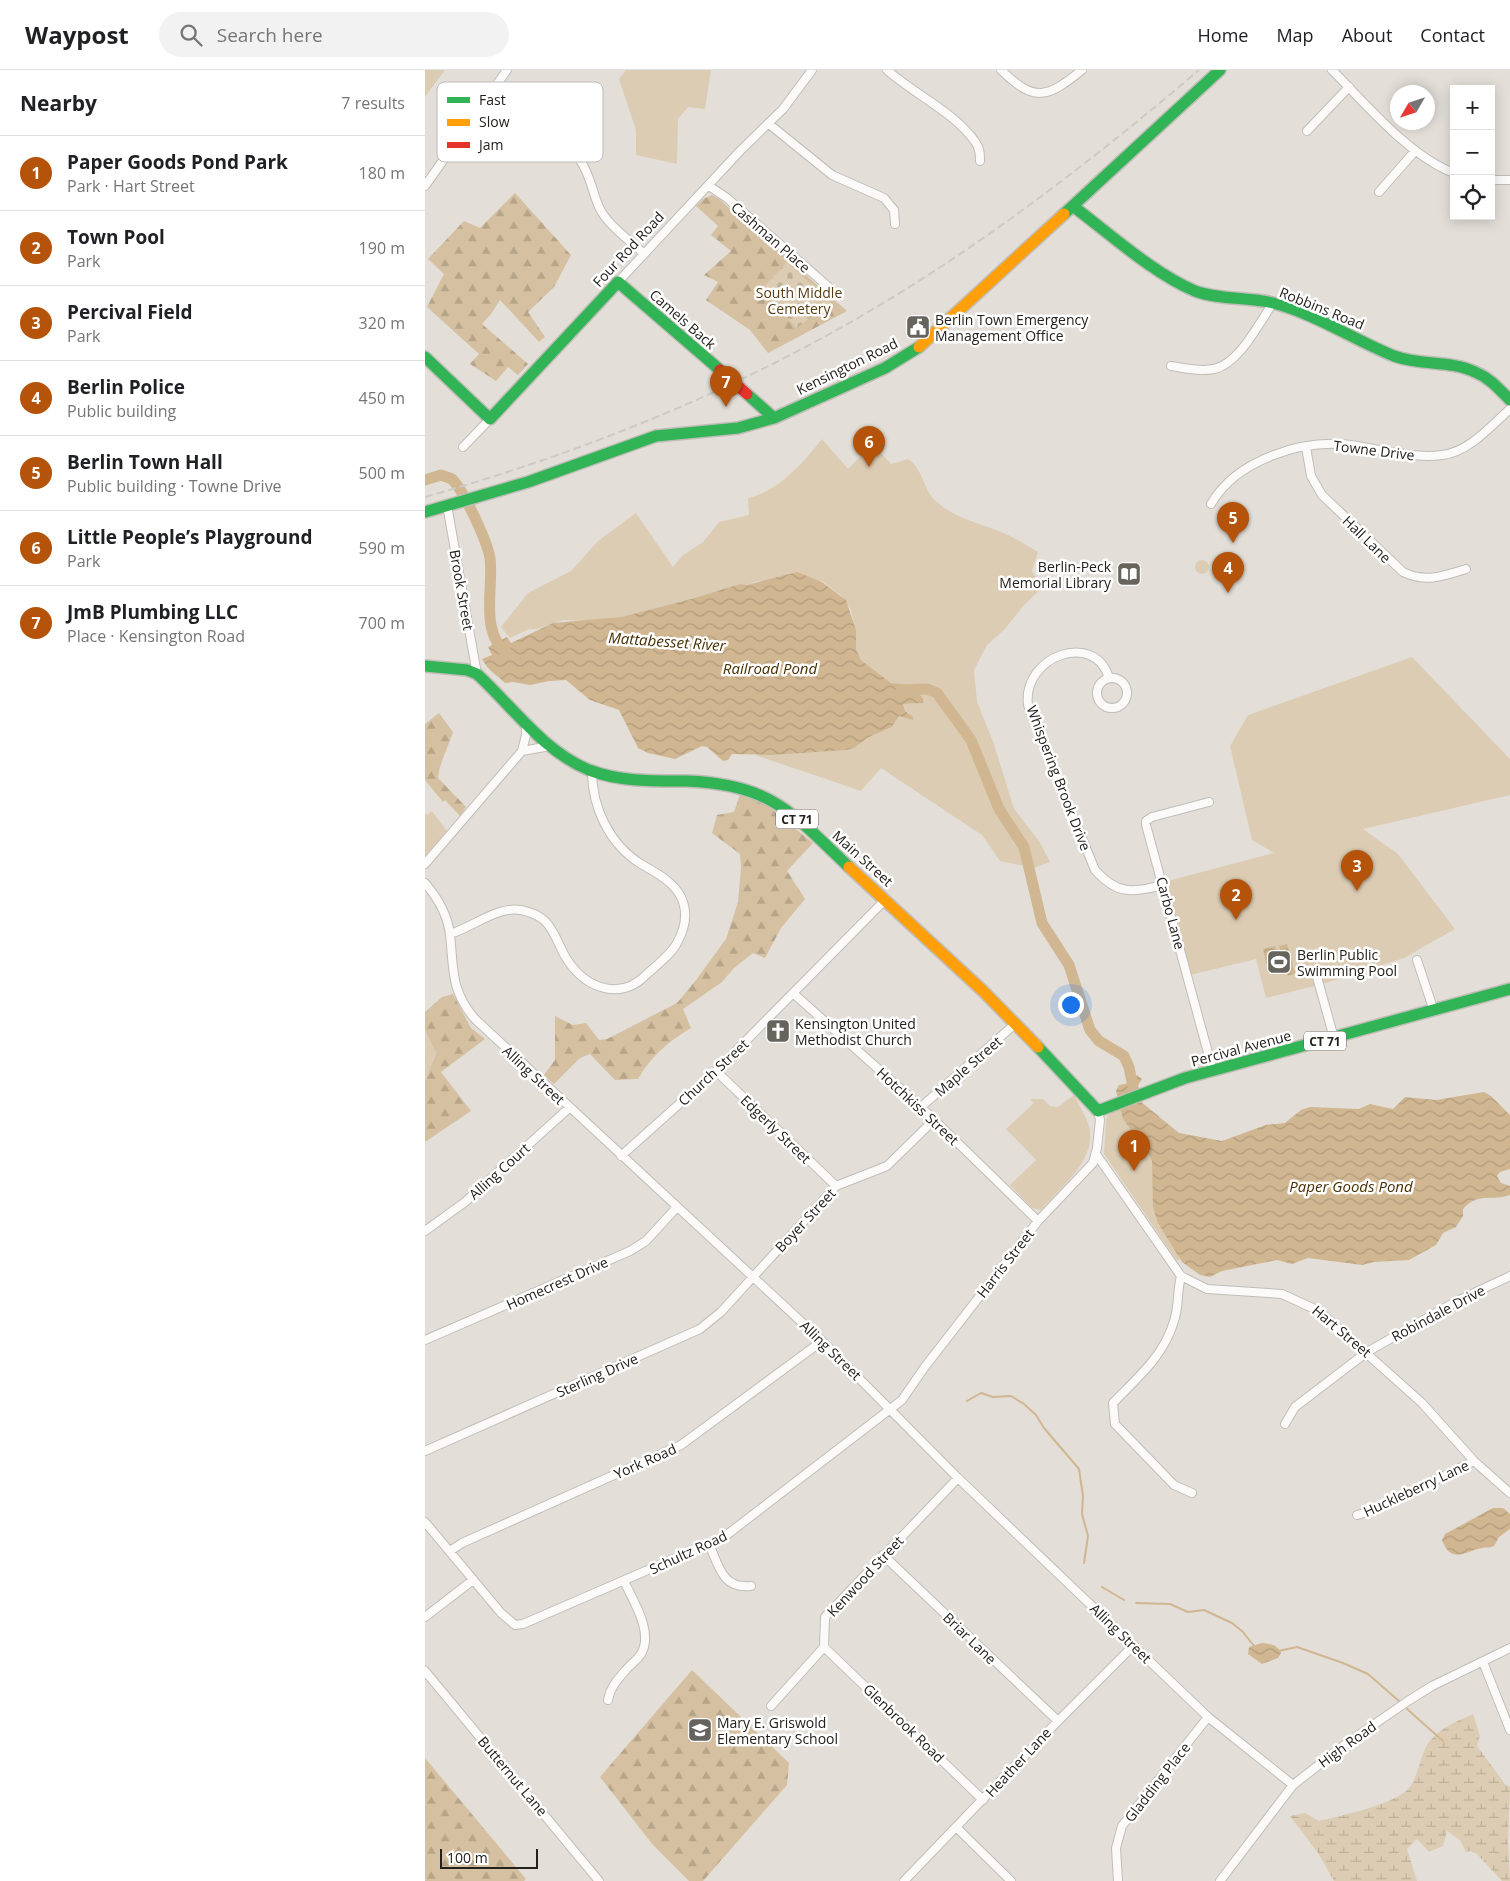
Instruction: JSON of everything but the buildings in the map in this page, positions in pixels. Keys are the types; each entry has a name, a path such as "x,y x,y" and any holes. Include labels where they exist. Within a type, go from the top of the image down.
{"street":[{"path":"499,82 507,70"},
{"name":"Four Rod Road","path":"463,447 769,124 797,92 812,70"},
{"path":"887,70 902,84 942,111 975,142 979,150 980,162"},
{"path":"1001,70 1026,91 1039,93 1056,89 1082,70"},
{"name":"Kensington Road","path":"425,512 527,482 656,436 738,428 774,418 885,368 919,347 1074,207 1162,122 1220,70"},
{"path":"1332,70 1415,151 1432,164 1450,171"},
{"path":"1307,131 1349,88"},
{"path":"769,124 832,176 885,198 894,210 895,224"},
{"path":"1379,192 1415,151"},
{"path":"425,186 442,162"},
{"path":"581,162 591,181 599,208 607,219 644,254"},
{"path":"1495,180 1510,180"},
{"name":"Cashman Place","path":"709,186 727,198 832,290"},
{"name":"Robbins Road","path":"1074,207 1176,283 1198,292 1273,303 1301,313 1395,356 1418,362 1454,365 1474,371 1491,380 1510,400"},
{"name":"Camels Back","path":"619,282 774,418"},
{"path":"1171,366 1201,370 1226,365 1237,355 1273,303"},
{"path":"425,357 489,419"},
{"name":"Towne Drive","path":"1211,504 1229,482 1254,464 1271,456 1306,447 1332,444 1427,456 1443,456 1458,451 1472,442 1510,409"},
{"name":"Hall Lane","path":"1306,447 1311,476 1322,495 1403,572 1413,577 1426,579 1466,569"},
{"name":"Brook Street","path":"447,506 477,674"},
{"name":"Whispering Brook Drive","path":"1109,678 1105,668 1094,658 1077,653 1060,654 1047,662 1035,674 1028,690 1029,706 1095,870 1107,882 1120,890 1139,890 1163,885"},
{"path":"425,666 467,670 477,674"},
{"name":"Main Street","path":"477,674 551,746 570,761 592,770 622,777 724,784 749,789 767,797 791,813 886,899 1015,1024 1091,1101 1098,1111"},
{"path":"425,864 522,751 526,735 526,722"},
{"path":"522,751 551,746"},
{"path":"450,934 509,910 536,914 546,922 568,962 578,973 598,987 611,990 633,986 677,944 685,922 685,908 681,898 665,878 628,854 611,833 596,805 592,792 592,770"},
{"name":"Carbo Lane","path":"1209,802 1151,816 1146,821 1213,1071"},
{"name":"Alling Street","path":"425,883 441,905 450,934 454,981 468,1011 569,1108 822,1341 958,1478 1208,1717 1293,1785"},
{"name":"Church Street","path":"621,1156 716,1072 886,899"},
{"path":"1417,960 1434,1010"},
{"path":"1317,976 1335,1038"},
{"name":"Percival Avenue","path":"1098,1111 1213,1071 1510,989"},
{"name":"Hotchkiss Street","path":"794,994 921,1107 1038,1221"},
{"name":"Maple Street","path":"921,1107 1015,1024"},
{"name":"Edgerly Street","path":"716,1072 836,1186"},
{"name":"Alling Court","path":"425,1231 465,1202 569,1108"},
{"path":"1097,1154 1100,1120 1098,1111"},
{"name":"Boyer Street","path":"753,1276 836,1186 887,1166 934,1120"},
{"name":"Harris Street","path":"891,1409 902,1400 924,1368 1038,1221 1089,1167 1097,1154"},
{"name":"Hart Street","path":"1097,1154 1181,1276 1207,1289 1282,1294 1319,1311 1422,1402 1475,1461 1510,1493"},
{"name":"Homecrest Drive","path":"425,1340 630,1251 646,1241 677,1207"},
{"name":"Sterling Drive","path":"425,1451 700,1329 721,1312 753,1276"},
{"path":"1181,1276 1177,1290 1175,1319 1166,1345 1113,1403 1115,1424 1174,1485 1192,1492"},
{"name":"Robindale Drive","path":"1285,1424 1295,1407 1367,1352 1457,1301 1510,1276"},
{"name":"York Road","path":"450,1551 462,1543 681,1445 822,1341"},
{"name":"Schultz Road","path":"473,1580 501,1613 515,1625 523,1624 709,1544 738,1528 891,1409"},
{"name":"Huckleberry Lane","path":"1357,1515 1375,1510 1475,1461"},
{"name":"Kenwood Street","path":"824,1647 825,1617 958,1478"},
{"path":"425,1522 473,1580 425,1617"},
{"path":"709,1544 718,1566 730,1582 738,1587 751,1586"},
{"name":"Briar Lane","path":"883,1555 1057,1721"},
{"path":"607,1700 613,1686 641,1654 644,1645 645,1634 642,1621 624,1581"},
{"name":"Heather Lane","path":"904,1881 957,1828 1057,1721 1134,1645"},
{"path":"771,1706 824,1647"},
{"name":"Glenbrook Road","path":"824,1647 983,1800"},
{"name":"High Road","path":"1219,1881 1293,1785 1347,1743 1438,1683 1510,1648"},
{"path":"1483,1662 1510,1730"},
{"name":"Butternut Lane","path":"425,1672 599,1881"},
{"name":"Gladding Place","path":"1118,1881 1116,1848 1122,1826 1208,1717"},
{"path":"957,1828 1011,1881"}],"green space":[{"path":"425,70 445,70 425,97"},
{"path":"626,70 711,70 705,109 688,107 678,119 677,164 636,155 636,130 619,79"},
{"path":"515,193 571,255 554,287 528,312 545,337 539,342 500,300 482,324 528,364 518,375 508,367 496,381 470,364 479,354 427,307 444,274 428,259 464,221 480,228"},
{"path":"712,195 719,199 847,311 768,353 750,330 706,300 718,282 704,275 731,251 711,235 718,226 696,206 703,199"},
{"name":"South Middle Cemetery","path":"787,262 830,302 797,328 760,291"},
{"path":"822,439 848,469 873,444 891,464 908,459 917,469 929,493 945,508 952,513 1006,534 1038,552 1032,571 1042,588 1024,605 1004,630 987,645 974,670 977,702 994,744 1014,809 1039,841 1050,862 1034,868 1000,861 982,835 881,768 861,791 755,755 854,748 867,738 892,727 899,716 907,718 909,713 905,711 903,704 923,703 923,698 911,686 891,683 861,660 856,648 856,632 851,610 842,596 822,581 758,581 747,585 740,584 621,617 589,621 563,620 537,629 529,629 510,638 501,627 528,593 571,571 598,541 636,513 673,567 682,556 703,542 719,522 749,515 748,498 770,489 789,475 807,458"},
{"path":"1199,560 1205,560 1209,567 1205,574 1199,574 1195,570 1195,564"},
{"path":"1412,657 1510,759 1510,795 1363,829 1398,854 1455,929 1404,958 1319,985 1266,998 1256,959 1190,975 1164,882 1274,853 1252,840 1230,746 1248,715"},
{"path":"439,713 453,732 442,760 438,778 466,807 460,816 445,800 443,802 425,780 425,724"},
{"path":"740,794 768,806 813,843 787,871 805,899 781,928 765,958 753,953 734,968 722,982 683,1009 691,1028 661,1050 638,1079 615,1080 590,1054 580,1058 554,1084 544,1075 555,1060 555,1016 573,1025 586,1023 599,1040 607,1039 677,1003 726,939 738,902 741,868 740,854 712,833 717,815 734,812"},
{"path":"432,811 447,831 425,857 425,813 427,815"},
{"path":"453,994 471,1028 485,1039 441,1072 471,1111 425,1142 425,1081 436,1053 425,1030 425,1012 442,997"},
{"path":"425,1030 436,1052 425,1081"},
{"path":"1074,1095 1089,1126 1088,1150 1075,1172 1041,1210 1032,1208 1010,1185 1036,1160 1006,1129 1034,1103 1030,1099 1043,1099 1050,1106 1058,1107"},
{"path":"1121,1108 1152,1155 1154,1209 1180,1259 1177,1261 1104,1154 1106,1119 1111,1112"},
{"path":"692,1670 789,1763 787,1785 703,1881 689,1881 653,1845 600,1777"},
{"path":"1473,1714 1480,1736 1477,1746 1505,1784 1510,1787 1508,1842 1510,1881 1502,1881 1476,1853 1466,1852 1460,1840 1447,1831 1443,1846 1429,1852 1417,1839 1407,1849 1417,1881 1334,1881 1318,1853 1290,1816 1305,1813 1319,1821 1367,1809 1402,1794 1413,1781 1425,1748 1435,1735 1457,1721"},
{"path":"425,1758 526,1879 524,1881 425,1881"}],"water":[{"name":"Railroad Pond","path":"797,572 822,582 846,600 856,630 856,649 861,660 891,683 910,685 923,698 923,703 903,704 905,711 913,717 913,720 899,716 892,727 867,738 854,748 846,750 771,755 732,754 728,760 723,761 707,747 702,746 675,759 648,753 638,748 619,710 590,700 566,680 530,685 513,682 505,683 490,670 482,659 492,655 488,647 507,637 511,643 553,623 621,617 740,584 747,585"},
{"name":"Berlin Public Swimming Pool","path":"1287,944 1295,973 1288,976 1285,967 1268,971 1263,949 1275,946 1279,956 1282,955 1279,946"},
{"name":"Paper Goods Pond","path":"1137,1075 1142,1079 1137,1087 1140,1101 1179,1133 1222,1141 1266,1125 1285,1123 1301,1110 1310,1107 1359,1109 1370,1104 1393,1109 1405,1097 1436,1100 1484,1092 1491,1096 1510,1115 1510,1169 1500,1172 1497,1176 1501,1183 1510,1186 1510,1195 1475,1200 1463,1209 1463,1216 1456,1227 1443,1233 1436,1245 1409,1260 1374,1262 1362,1265 1308,1258 1292,1264 1277,1260 1222,1271 1210,1277 1200,1275 1182,1262 1158,1223 1153,1207 1152,1161 1148,1152 1123,1119 1116,1091 1119,1085 1129,1083"},
{"path":"1493,1508 1503,1508 1510,1514 1510,1529 1499,1537 1494,1546 1459,1554 1454,1554 1446,1548 1442,1540 1445,1534"},
{"path":"1262,1643 1271,1644 1278,1648 1281,1653 1278,1658 1262,1664 1248,1654 1249,1647"}],"waterway":[{"name":"Mattabesset River","path":"425,480 441,475 452,479 463,494 474,517 490,558 490,621 498,644 507,653"},
{"name":"Mattabesset River","path":"901,690 927,689 937,693 971,740 999,809 1024,847 1042,923 1069,965 1090,1030 1099,1041 1124,1056 1129,1067 1135,1097"},
{"path":"967,1401 981,1393 993,1397 1011,1396 1036,1415 1044,1428 1079,1469 1083,1496 1082,1514 1088,1536 1084,1563"},
{"path":"1102,1587 1124,1600"},
{"path":"1136,1603 1170,1604 1188,1612 1204,1610 1232,1623 1243,1632 1254,1646"},
{"path":"1278,1651 1297,1647 1343,1663 1368,1674 1399,1701"},
{"path":"1407,1709 1443,1741"}],"railway":[{"path":"425,497 538,462 650,420 758,371 811,344 908,288 994,230 1078,169 1199,70"}],"traffic: fast":[{"path":"1064,214 1220,70"},
{"path":"1074,207 1148,264 1195,291 1214,296 1273,303 1320,320 1394,356 1465,368 1485,377 1510,400"},
{"path":"425,357 490,419 618,282 720,370"},
{"path":"425,512 528,482 656,436 738,428 774,418 885,368 919,347"},
{"path":"747,394 774,418"},
{"path":"425,666 467,670 477,674 543,740 572,762 589,770 625,779 716,783 760,795 795,817 849,867"},
{"path":"1038,1047 1098,1111 1185,1078 1510,989"}],"traffic: slow":[{"path":"919,347 1064,214"},
{"path":"849,867 983,991 1038,1047"}],"traffic: jam":[{"path":"720,370 747,394"}],"place":[{"name":"Berlin Town Emergency Management Office","path":"918,327"},
{"name":"JmB Plumbing LLC","path":"726,407"},
{"name":"Little People’s Playground","path":"869,467"},
{"name":"Berlin Town Hall","path":"1233,543"},
{"name":"Berlin-Peck Memorial Library","path":"1129,574"},
{"name":"Berlin Police","path":"1228,593"},
{"name":"Percival Field","path":"1357,891"},
{"name":"Town Pool","path":"1236,920"},
{"name":"Berlin Public Swimming Pool","path":"1279,962"},
{"name":"Kensington United Methodist Church","path":"778,1031"},
{"name":"Paper Goods Pond Park","path":"1134,1171"},
{"name":"Mary E. Griswold Elementary School","path":"700,1730"}]}
